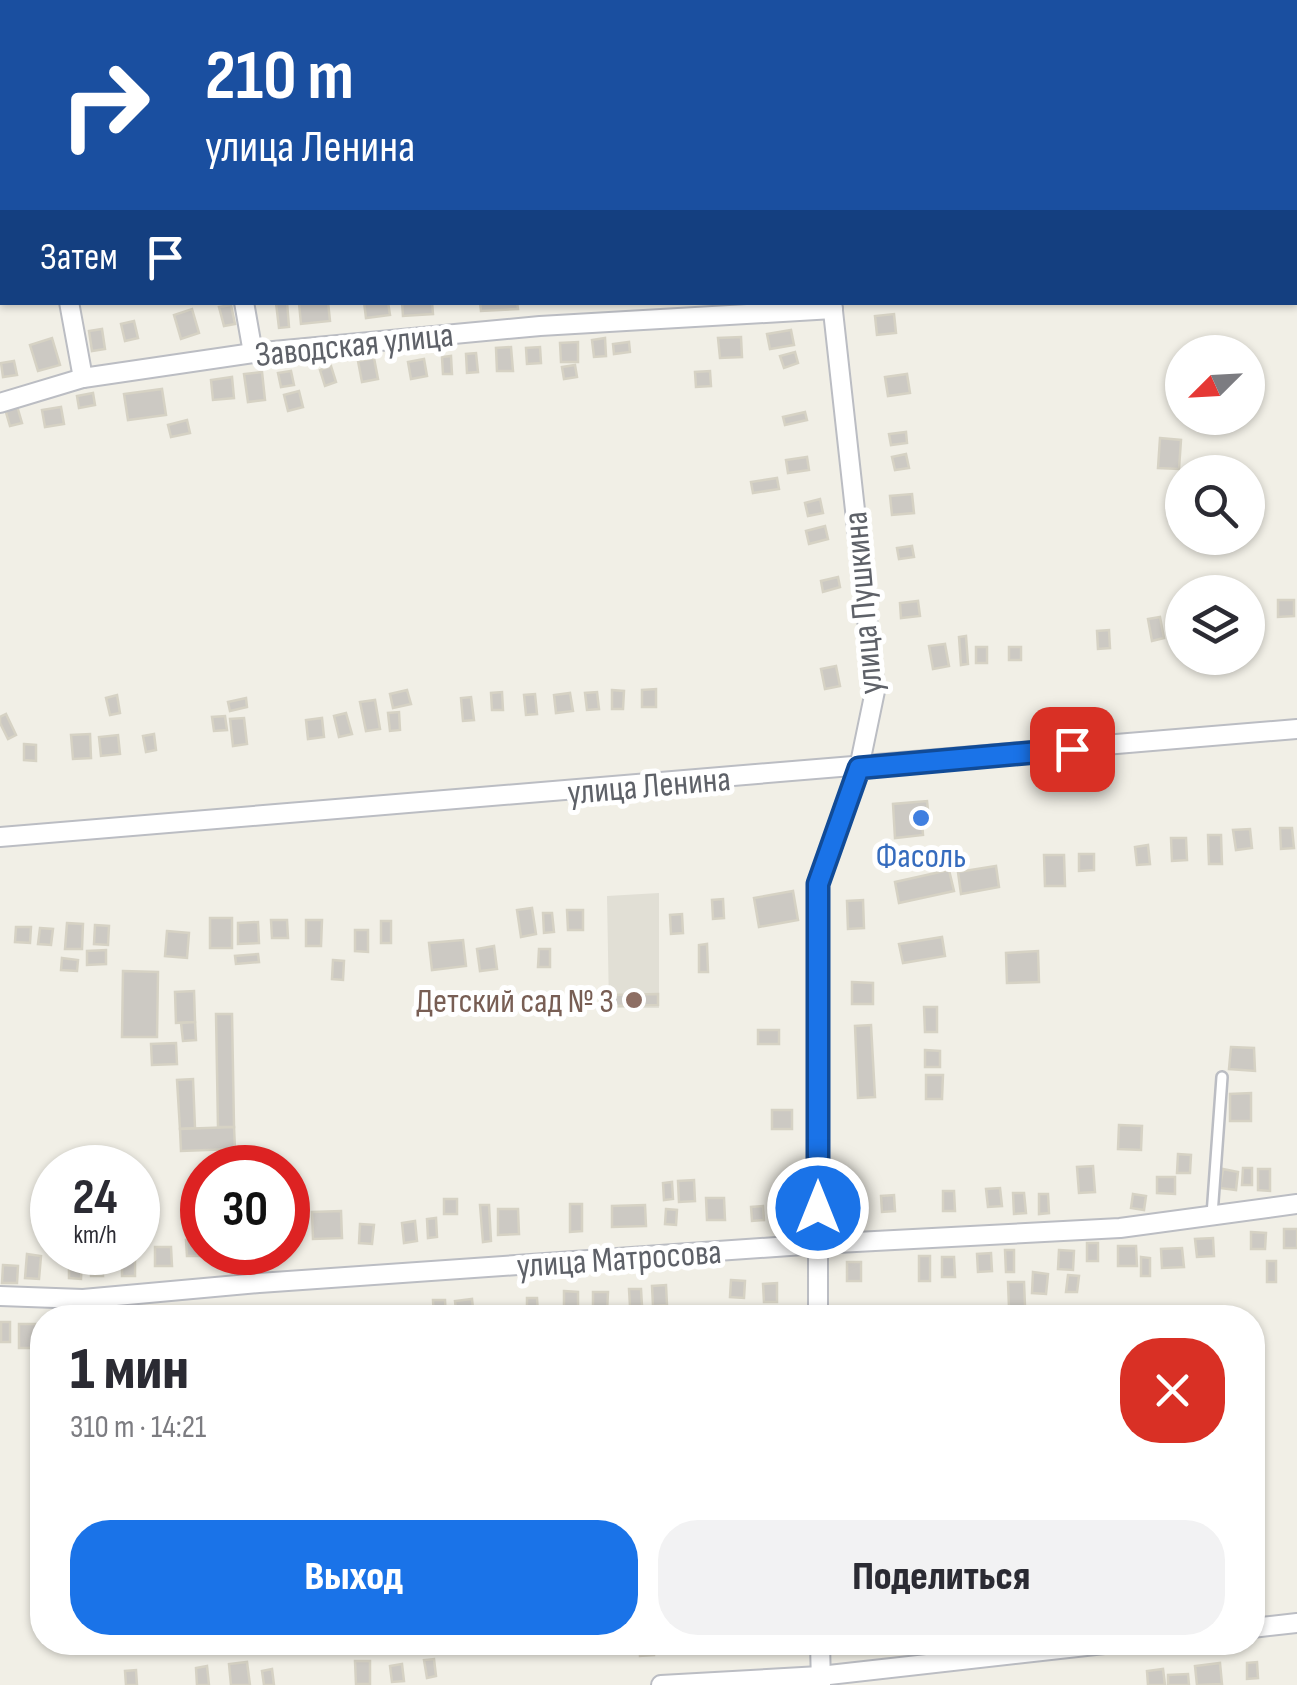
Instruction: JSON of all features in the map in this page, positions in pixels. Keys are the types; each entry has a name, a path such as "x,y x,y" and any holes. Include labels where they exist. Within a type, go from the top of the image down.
{"street":[{"path":"69,305 83,378"},
{"path":"245,305 253,354"},
{"name":"Заводская улица","path":"0,403 83,378 253,354 540,326 832,306"},
{"name":"улица Пушкина","path":"818,1305 818,884 859,768 875,690 832,306"},
{"name":"улица Ленина","path":"0,838 1297,730"},
{"name":"улица Матросова","path":"0,1296 83,1299 818,1244 1120,1228 1297,1204"},
{"path":"1265,1627 1297,1623"},
{"path":"820,1655 821,1680"},
{"path":"661,1685 821,1680 1019,1655"}],"lane":[{"path":"1212,1215 1222,1077"}],"shaded area":[{"path":"659,893 659,1008 609,1008 607,896"}],"building":[{"path":"231,305 235,324 224,326 219,307"},
{"path":"276,305 287,305 289,327 279,328"},
{"path":"299,305 328,305 330,321 301,324"},
{"path":"364,305 388,305 390,315 366,318"},
{"path":"402,305 432,305 433,314 403,316"},
{"path":"480,305 517,305 518,309 481,311"},
{"path":"192,309 199,333 181,339 174,315"},
{"path":"894,314 896,333 877,335 875,316"},
{"path":"134,321 138,338 125,341 121,324"},
{"path":"102,329 105,349 92,351 89,331"},
{"path":"791,330 794,345 770,349 767,334"},
{"path":"741,337 742,357 720,358 718,338"},
{"path":"52,338 60,365 38,371 30,345"},
{"path":"605,338 606,356 594,357 592,340"},
{"path":"578,342 578,362 561,362 560,343"},
{"path":"629,342 630,352 614,354 613,344"},
{"path":"511,347 513,371 497,371 496,348"},
{"path":"540,347 541,363 527,364 526,348"},
{"path":"795,352 798,363 784,368 780,356"},
{"path":"476,353 478,372 467,373 466,354"},
{"path":"451,356 452,374 443,374 442,357"},
{"path":"374,358 378,379 362,382 358,361"},
{"path":"424,359 427,376 411,379 408,362"},
{"path":"14,361 17,375 3,377 1,363"},
{"path":"575,365 577,377 564,379 562,367"},
{"path":"331,366 336,382 325,386 320,370"},
{"path":"291,371 294,385 281,387 278,373"},
{"path":"710,371 711,386 696,387 695,372"},
{"path":"262,372 265,400 248,402 244,374"},
{"path":"907,374 910,393 888,396 885,377"},
{"path":"232,377 234,398 213,400 211,380"},
{"path":"162,389 166,415 128,420 124,394"},
{"path":"299,391 303,407 288,411 284,395"},
{"path":"93,393 95,405 79,408 77,396"},
{"path":"17,406 22,423 10,426 5,409"},
{"path":"61,407 64,424 45,427 42,410"},
{"path":"805,412 807,420 785,425 783,417"},
{"path":"187,420 190,433 171,437 168,425"},
{"path":"906,432 907,443 891,445 889,434"},
{"path":"1160,438 1181,440 1180,455 1165,455 1165,468 1158,468"},
{"path":"906,454 909,468 895,470 892,457"},
{"path":"807,457 809,470 788,473 786,460"},
{"path":"777,478 779,489 753,493 751,482"},
{"path":"912,494 914,513 892,515 890,496"},
{"path":"820,499 823,513 808,516 805,503"},
{"path":"825,526 828,539 809,544 806,531"},
{"path":"912,546 914,557 899,559 897,548"},
{"path":"838,577 840,587 823,592 821,581"},
{"path":"1278,600 1294,600 1294,616 1278,617"},
{"path":"918,601 920,616 901,618 900,603"},
{"path":"1160,617 1164,638 1152,641 1148,619"},
{"path":"1109,630 1110,648 1098,649 1097,631"},
{"path":"966,636 968,664 961,665 959,637"},
{"path":"945,644 949,666 933,669 929,646"},
{"path":"976,647 987,647 987,663 976,663"},
{"path":"1009,647 1021,647 1021,660 1009,660"},
{"path":"836,666 840,686 825,689 821,669"},
{"path":"656,689 656,707 642,707 642,690"},
{"path":"407,690 411,704 393,708 390,694"},
{"path":"612,690 624,691 623,709 612,709"},
{"path":"502,692 503,710 492,710 491,693"},
{"path":"597,692 599,709 587,710 585,693"},
{"path":"570,693 573,711 556,713 554,695"},
{"path":"535,694 537,714 526,715 524,695"},
{"path":"117,695 120,713 110,715 106,698"},
{"path":"471,697 474,720 463,721 461,698"},
{"path":"246,698 247,707 230,711 228,702"},
{"path":"375,700 380,729 366,731 360,702"},
{"path":"399,712 400,730 390,731 388,713"},
{"path":"346,713 352,734 339,737 334,716"},
{"path":"6,714 16,735 8,739 0,723 0,717"},
{"path":"225,716 227,730 214,731 212,717"},
{"path":"244,718 247,744 233,746 230,719"},
{"path":"322,718 324,737 308,739 306,720"},
{"path":"90,734 91,758 73,759 71,735"},
{"path":"154,734 156,750 146,752 143,736"},
{"path":"118,735 120,754 101,756 99,737"},
{"path":"24,744 36,745 36,761 24,760"},
{"path":"927,801 929,820 922,821 923,835 895,838 893,804"},
{"path":"1280,828 1292,828 1294,848 1281,849"},
{"path":"1250,829 1252,848 1236,850 1233,830"},
{"path":"1208,835 1221,835 1222,864 1209,864"},
{"path":"1171,838 1186,838 1187,860 1172,861"},
{"path":"1148,845 1150,864 1137,865 1135,847"},
{"path":"1079,854 1094,854 1094,870 1079,871"},
{"path":"1044,855 1064,855 1065,886 1045,886"},
{"path":"996,866 999,887 961,894 958,872"},
{"path":"949,870 954,891 899,903 895,882"},
{"path":"793,891 798,920 759,927 754,898"},
{"path":"723,899 724,918 713,919 712,900"},
{"path":"863,900 864,928 848,929 847,901"},
{"path":"532,908 536,934 521,937 517,910"},
{"path":"567,910 583,910 583,930 568,930"},
{"path":"543,913 552,913 554,932 544,933"},
{"path":"682,914 683,933 671,934 670,915"},
{"path":"210,918 232,918 232,948 210,948"},
{"path":"271,920 287,920 288,938 272,938"},
{"path":"306,920 322,920 321,946 306,946"},
{"path":"381,921 391,921 391,943 381,943"},
{"path":"258,922 259,943 238,944 238,923"},
{"path":"67,923 83,924 82,949 65,949"},
{"path":"95,925 109,926 108,945 94,944"},
{"path":"16,927 31,927 30,943 15,942"},
{"path":"40,928 53,929 51,945 38,944"},
{"path":"355,930 368,930 368,952 355,951"},
{"path":"167,931 189,933 187,958 165,956"},
{"path":"942,937 945,956 903,963 899,944"},
{"path":"463,940 466,966 432,970 429,943"},
{"path":"707,944 708,972 699,972 699,945"},
{"path":"494,946 497,969 480,971 477,949"},
{"path":"539,949 550,949 550,967 538,967"},
{"path":"106,950 106,964 87,965 87,951"},
{"path":"1038,951 1039,982 1007,983 1006,953"},
{"path":"258,954 259,962 236,964 235,956"},
{"path":"62,958 78,960 77,971 61,970"},
{"path":"333,960 344,961 343,980 332,979"},
{"path":"123,971 158,972 157,1037 122,1037"},
{"path":"852,982 873,983 873,1004 852,1004"},
{"path":"194,991 195,1022 176,1023 175,992"},
{"name":"Детский сад № 3","path":"658,994 658,1005 610,1006 610,995"},
{"path":"924,1007 937,1007 937,1032 925,1032"},
{"path":"216,1014 232,1014 234,1127 218,1127"},
{"path":"195,1022 196,1040 183,1041 181,1023"},
{"path":"871,1025 875,1097 858,1098 855,1026"},
{"path":"758,1030 779,1030 779,1044 758,1044"},
{"path":"176,1043 177,1064 152,1065 151,1044"},
{"path":"1231,1047 1254,1048 1255,1071 1229,1069"},
{"path":"925,1050 940,1051 940,1067 925,1067"},
{"path":"926,1075 943,1075 942,1099 926,1099"},
{"path":"193,1079 195,1128 180,1129 177,1080"},
{"path":"1251,1093 1251,1121 1230,1121 1230,1094"},
{"path":"772,1110 792,1110 792,1129 772,1129"},
{"path":"1119,1125 1142,1126 1141,1150 1118,1149"},
{"path":"234,1127 235,1145 181,1145 180,1129"},
{"path":"1178,1154 1191,1155 1190,1173 1177,1173"},
{"path":"1093,1166 1095,1192 1079,1193 1077,1167"},
{"path":"1243,1168 1252,1168 1252,1185 1242,1185"},
{"path":"1223,1169 1238,1172 1236,1190 1220,1188"},
{"path":"1258,1169 1270,1169 1270,1191 1258,1190"},
{"path":"1157,1177 1175,1177 1175,1194 1157,1193"},
{"path":"694,1180 695,1201 679,1202 678,1181"},
{"path":"672,1182 673,1199 664,1200 663,1183"},
{"path":"1000,1188 1002,1206 988,1207 986,1189"},
{"path":"943,1191 954,1191 955,1211 943,1211"},
{"path":"1013,1193 1024,1193 1026,1213 1014,1214"},
{"path":"1039,1194 1048,1194 1049,1213 1039,1214"},
{"path":"1133,1194 1146,1196 1144,1210 1131,1208"},
{"path":"894,1195 895,1211 882,1212 881,1196"},
{"path":"706,1198 724,1198 725,1220 707,1220"},
{"path":"444,1199 457,1199 457,1214 444,1214"},
{"path":"858,1201 859,1216 848,1217 847,1202"},
{"path":"570,1204 582,1204 582,1231 570,1232"},
{"path":"480,1205 489,1205 491,1241 483,1242"},
{"path":"645,1205 646,1226 612,1227 612,1206"},
{"path":"777,1205 796,1206 795,1221 777,1220"},
{"path":"763,1206 764,1220 752,1221 751,1207"},
{"path":"498,1209 518,1209 519,1234 498,1235"},
{"path":"666,1209 677,1210 676,1225 665,1224"},
{"path":"341,1211 342,1238 313,1239 312,1212"},
{"path":"436,1218 437,1237 428,1238 427,1219"},
{"path":"415,1221 417,1241 404,1243 402,1223"},
{"path":"360,1224 374,1225 372,1244 359,1243"},
{"path":"1284,1229 1297,1229 1297,1248 1284,1248"},
{"path":"1251,1232 1266,1233 1265,1249 1251,1249"},
{"path":"1213,1238 1214,1256 1197,1257 1195,1239"},
{"path":"1087,1243 1098,1243 1098,1261 1087,1261"},
{"path":"1118,1246 1136,1246 1137,1266 1118,1266"},
{"path":"160,1247 171,1247 172,1266 160,1266"},
{"path":"1182,1248 1184,1267 1162,1268 1161,1249"},
{"path":"1005,1250 1014,1250 1014,1272 1006,1272"},
{"path":"1059,1250 1074,1251 1073,1270 1058,1269"},
{"path":"991,1253 992,1271 978,1272 977,1254"},
{"path":"27,1254 30,1254 30,1275 39,1275 39,1279 25,1278"},
{"path":"919,1256 930,1256 930,1281 919,1281"},
{"path":"942,1257 954,1257 955,1277 942,1277"},
{"path":"1141,1257 1150,1258 1150,1276 1141,1276"},
{"path":"1267,1261 1276,1261 1276,1282 1267,1282"},
{"path":"847,1262 861,1262 861,1281 847,1281"},
{"path":"3,1265 18,1266 17,1283 2,1283"},
{"path":"1033,1272 1048,1274 1046,1294 1032,1293"},
{"path":"1068,1275 1079,1276 1077,1292 1066,1292"},
{"path":"731,1280 745,1281 744,1298 730,1297"},
{"path":"1008,1282 1024,1282 1025,1305 1009,1305"},
{"path":"777,1283 777,1302 764,1302 763,1284"},
{"path":"666,1285 667,1305 653,1305 652,1286"},
{"path":"629,1289 641,1289 642,1305 630,1305"},
{"path":"564,1291 578,1292 578,1305 564,1305"},
{"path":"593,1292 608,1292 607,1305 593,1305"},
{"path":"527,1298 537,1298 537,1305 527,1305"},
{"path":"472,1299 473,1305 455,1305 455,1301"},
{"path":"1,1322 10,1322 10,1342 1,1342"},
{"path":"19,1324 30,1324 30,1348 19,1348"},
{"path":"434,1659 436,1676 427,1678 424,1660"},
{"path":"355,1661 370,1661 370,1684 356,1684"},
{"path":"247,1662 250,1685 231,1685 229,1664"},
{"path":"1257,1662 1258,1678 1247,1679 1247,1663"},
{"path":"1220,1663 1222,1684 1197,1685 1195,1666"},
{"path":"402,1664 404,1681 392,1682 390,1666"},
{"path":"207,1666 209,1685 197,1685 196,1668"},
{"path":"272,1669 274,1685 264,1685 262,1671"},
{"path":"1163,1669 1165,1685 1148,1685 1147,1671"},
{"path":"136,1670 137,1685 126,1685 125,1671"},
{"path":"1188,1674 1189,1685 1168,1685 1168,1675"}],"place":[{"name":"Фасоль","path":"921,818"},
{"name":"Детский сад № 3","path":"634,1000"}],"route":[{"path":"818,1208 818,884 859,768 1072,749"}]}
